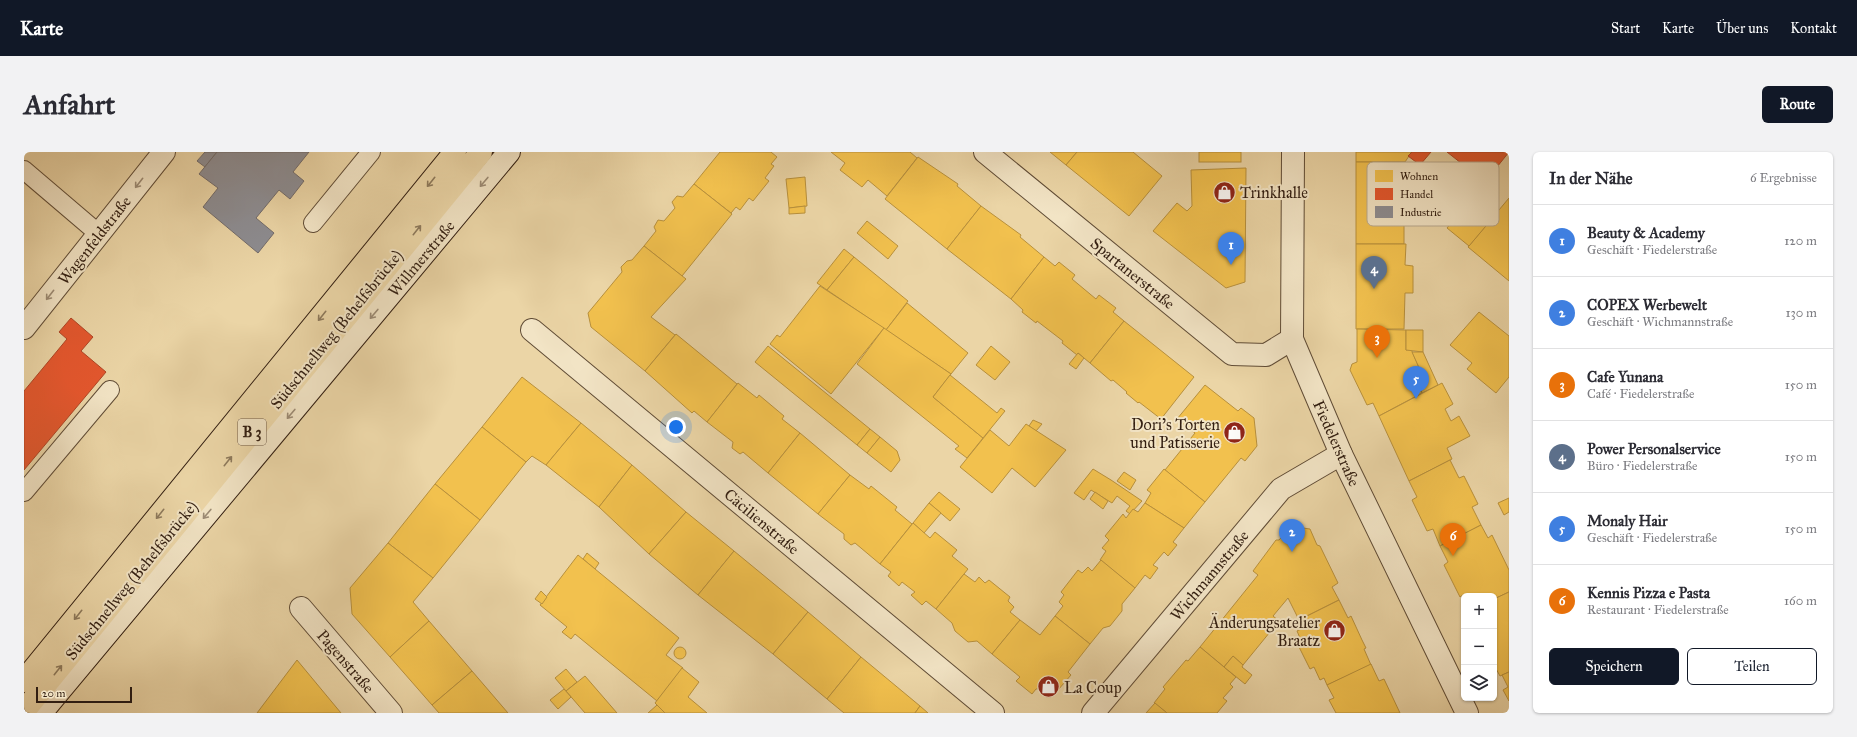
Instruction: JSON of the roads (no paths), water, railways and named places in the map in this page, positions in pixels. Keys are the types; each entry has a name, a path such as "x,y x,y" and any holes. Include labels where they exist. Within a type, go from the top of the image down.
{"highway":[{"name":"Südschnellweg (Behelfsbrücke)","path":"24,681 455,152"},
{"name":"Südschnellweg (Behelfsbrücke)","path":"24,711 481,152"}],"street":[{"name":"Wagenfeldstraße","path":"24,328 164,152"},
{"name":"Willmerstraße","path":"41,713 509,152"},
{"name":"Spartanerstraße","path":"985,152 1232,354 1266,355 1292,339"},
{"name":"Fiedelerstraße","path":"1293,152 1292,339 1341,454 1468,713"},
{"name":"Cäcilienstraße","path":"532,330 993,713"},
{"name":"Wichmannstraße","path":"1092,713 1281,489 1341,454"},
{"name":"Pagenstraße","path":"301,608 391,713"}],"lane":[{"path":"313,223 371,152"},
{"path":"24,170 99,234"},
{"path":"24,492 110,390"}],"place":[{"name":"Trinkhalle","path":"1225,192"},
{"name":"Beauty & Academy","path":"1231,265"},
{"name":"Power Personalservice","path":"1374,289"},
{"name":"Cafe Yunana","path":"1377,358"},
{"name":"Monaly Hair","path":"1416,399"},
{"name":"Dori's Torten und Patisserie","path":"1235,433"},
{"name":"COPEX Werbewelt","path":"1292,552"},
{"name":"Kennis Pizza e Pasta","path":"1453,556"},
{"name":"Änderungsatelier Braatz","path":"1335,631"},
{"name":"La Coup","path":"1048,687"}]}
